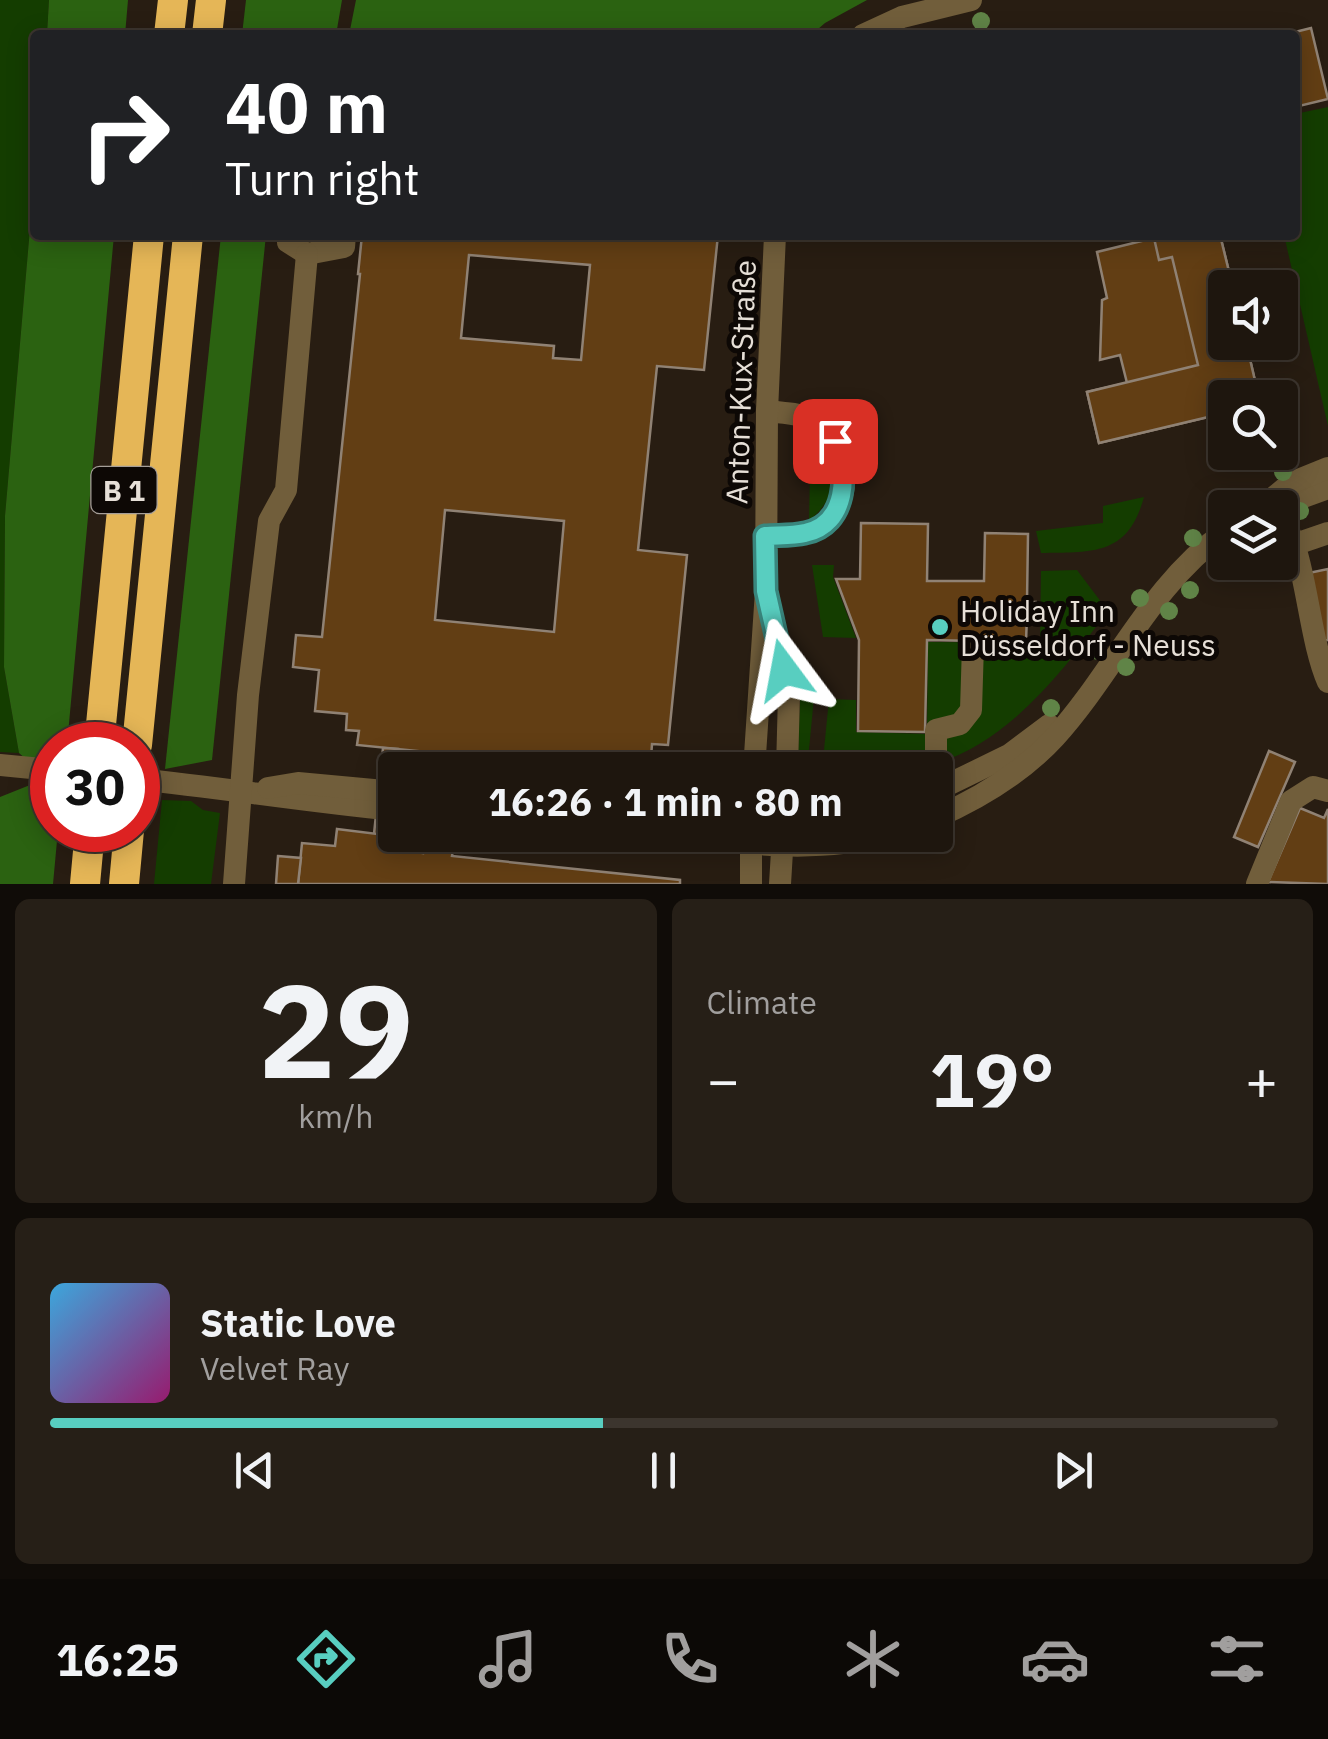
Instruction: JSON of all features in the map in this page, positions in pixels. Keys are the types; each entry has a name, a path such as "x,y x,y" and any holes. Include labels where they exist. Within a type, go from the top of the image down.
{"highway":[{"path":"169,30 172,0"},
{"path":"208,30 211,0"},
{"name":"B 1","path":"101,722 149,240"},
{"name":"B 1","path":"139,722 188,240"},
{"path":"85,884 88,852"},
{"path":"124,884 127,852"}],"street":[{"path":"873,30 902,17 971,0"},
{"path":"288,240 308,254 344,247 345,240"},
{"name":"Anton-Kux-Straße","path":"755,752 766,591 767,411 775,240"},
{"path":"234,884 247,790 269,521 286,490 308,254"},
{"path":"765,536 808,533 820,526 838,504 845,474 835,441 823,427 809,418 767,411"},
{"path":"1286,490 1291,483 1328,468"},
{"path":"1298,499 1328,488"},
{"path":"1298,544 1328,533"},
{"path":"953,809 980,796 1055,738 1180,573 1208,547"},
{"path":"1298,569 1318,659 1328,682"},
{"name":"Anton-Kux-Straße","path":"766,591 790,694 788,752"},
{"path":"936,752 936,730 960,724 971,710 973,645"},
{"path":"953,782 1009,754 1090,690"},
{"path":"0,765 30,768"},
{"path":"160,781 378,808"},
{"path":"247,790 298,783 378,790"},
{"path":"1258,884 1291,801 1313,787 1328,791"},
{"path":"751,852 751,884"},
{"path":"780,884 782,852"}],"green space":[{"path":"0,0 49,0 47,30 30,30 30,228 5,516 4,667 19,753 0,752"},
{"path":"49,0 128,0 125,30 47,30"},
{"path":"246,0 342,0 337,30 243,30"},
{"path":"356,0 867,0 817,30 350,30"},
{"path":"1328,107 1328,426 1298,296 1298,270 1292,270 1285,240 1300,240 1300,113"},
{"path":"30,228 30,240 114,240 69,722 30,722 30,760 19,753 4,667 5,516"},
{"path":"220,240 265,240 212,760 165,769"},
{"path":"811,428 831,455 835,473 827,500 809,520"},
{"path":"1144,497 1128,531 1106,547 1041,553 1036,531 1103,523 1103,506"},
{"path":"812,565 834,565 833,577 856,638 823,637"},
{"path":"1077,570 1108,611 1048,685 1002,728 953,757 953,752 824,752 829,699 856,700 856,732 927,734 928,642 1040,643 1041,571"},
{"path":"801,675 810,675 815,687 809,752 798,752"},
{"path":"30,785 30,852 56,852 53,884 0,884 0,797"},
{"path":"162,800 191,801 203,810 220,813 211,884 154,884"}],"building":[{"path":"1311,28 1328,99 1300,106 1300,31"},
{"path":"361,240 717,240 704,370 657,366 638,550 687,555 668,745 652,744 651,752 427,752 357,745 359,731 346,730 347,714 315,711 319,670 293,667 296,635 322,637","holes":["469,255 590,265 581,360 553,358 554,346 461,338","445,510 564,521 554,632 435,620"]},
{"path":"1146,240 1221,240 1229,270 1208,270 1208,360 1250,360 1255,380 1208,380 1208,417 1099,443 1087,392 1127,383 1120,355 1100,360 1102,300 1107,298 1097,252"},
{"path":"1154,240 1221,240 1229,270 1208,270 1208,360 1250,360 1255,380 1208,380 1208,417 1099,443 1087,392 1198,365 1172,257 1159,260"},
{"name":"Holiday Inn Düsseldorf - Neuss","path":"861,523 928,524 927,581 984,581 985,533 1028,534 1027,602 1036,602 1040,612 1027,615 1026,642 927,640 925,732 858,731 859,640 836,579 860,579"},
{"path":"1328,569 1328,640 1317,641 1304,574"},
{"path":"1269,751 1295,762 1258,847 1234,837"},
{"path":"378,796 378,835 374,834"},
{"path":"1300,808 1324,818 1328,809 1328,884 1268,882"},
{"path":"337,829 378,834 378,852 453,852 452,856 680,880 680,884 298,884 302,843 335,846"},
{"path":"278,856 301,858 298,884 276,884"}],"place":[{"name":"Holiday Inn Düsseldorf - Neuss","path":"940,627"}],"route":[{"path":"784,670 766,591 765,536 808,533 830,516 843,491 845,474 835,441"}]}
